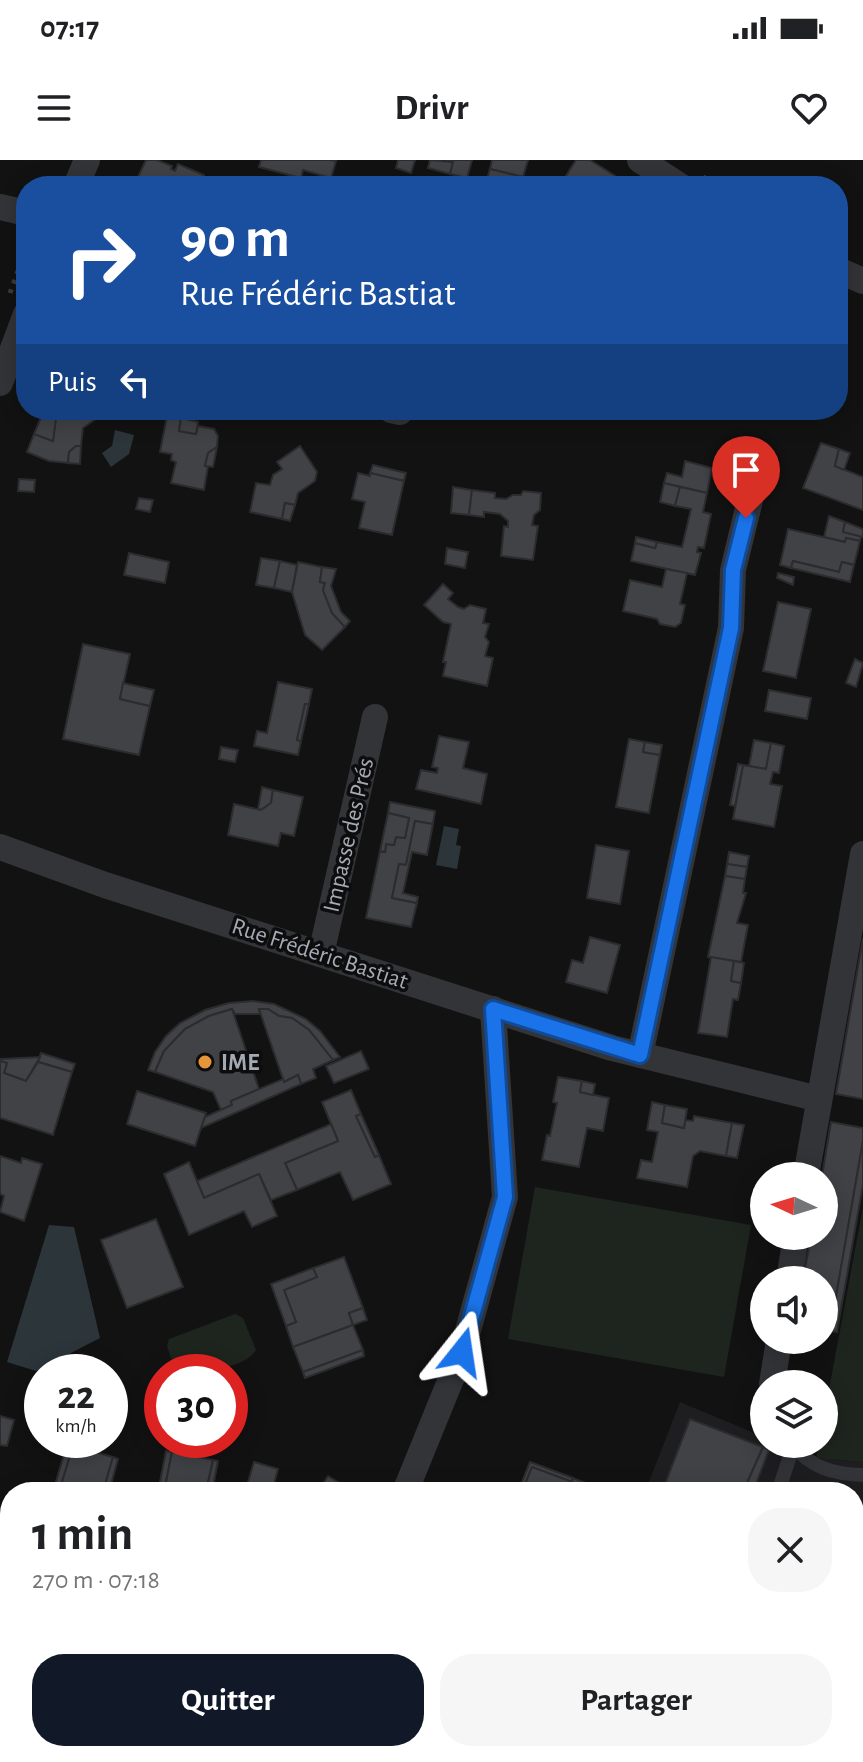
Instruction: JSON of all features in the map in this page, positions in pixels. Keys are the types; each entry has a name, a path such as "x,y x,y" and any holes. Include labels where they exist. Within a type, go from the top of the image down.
{"street":[{"path":"640,160 665,176"},
{"path":"0,383 16,310"},
{"path":"640,1055 731,628 733,570 752,492"},
{"name":"Impasse des Prés","path":"321,954 375,717"},
{"name":"Rue Frédéric Bastiat","path":"0,847 105,885 640,1055 819,1099"},
{"path":"808,1162 863,854"},
{"path":"409,1482 462,1352 505,1197 493,1009"}],"lane":[{"path":"781,1482 788,1458"},
{"path":"807,1458 819,1469 863,1475"}],"shaded area":[{"path":"115,430 134,435 129,454 111,467 102,453 112,446"},
{"path":"444,826 459,829 456,845 461,846 457,869 436,865"},
{"path":"535,1187 750,1225 724,1377 508,1339"},
{"path":"863,1207 863,1462 816,1458 838,1458 838,1370 833,1370"},
{"path":"49,1225 74,1227 100,1338 69,1354 24,1354 24,1367 7,1362"},
{"path":"235,1314 243,1318 256,1350 248,1358 248,1354 170,1354 169,1339"},
{"path":"680,1402 750,1431 750,1458 863,1462 863,1482 649,1482"}],"building":[{"path":"146,160 157,160 172,166 171,169 175,171 178,164 204,175 204,176 138,176"},
{"path":"261,160 336,161 332,176 303,170 302,176 293,176 259,167"},
{"path":"398,160 415,160 411,173 396,168"},
{"path":"430,160 453,162 450,174 428,168"},
{"path":"446,160 472,160 468,176 450,174 453,162"},
{"path":"492,160 528,160 523,176 490,169"},
{"path":"576,160 590,160 615,176 566,176"},
{"path":"490,169 519,176 488,176"},
{"path":"40,420 56,420 53,441 34,434"},
{"path":"55,420 94,420 83,428 81,446 69,452 68,463 49,461 27,452 34,434 53,441"},
{"path":"166,420 181,420 179,431 196,434 198,426 214,429 218,436 217,447 208,453 204,490 171,483 176,462 171,460 172,454 160,452"},
{"path":"181,420 198,422 196,434 179,431"},
{"path":"821,443 839,449 835,466 863,477 863,510 803,488"},
{"path":"81,446 80,464 68,463 69,452"},
{"path":"300,446 317,472 315,481 298,493 295,505 285,503 282,519 250,512 256,483 270,485 273,475 282,469 277,462"},
{"path":"217,447 213,467 205,466 208,453"},
{"path":"839,449 850,453 844,470 835,466"},
{"path":"685,461 712,468 707,493 664,483 667,473 682,477"},
{"path":"373,465 406,473 404,481 370,473"},
{"path":"358,473 404,481 392,535 359,528 365,502 352,499"},
{"path":"19,479 35,480 34,492 18,491"},
{"path":"664,483 680,487 675,506 660,502"},
{"path":"453,487 472,490 469,515 451,513"},
{"path":"680,487 707,493 703,512 711,514 704,548 698,547 697,552 701,553 695,575 631,561 635,543 655,548 657,542 682,547 691,509 675,506"},
{"path":"472,490 495,493 495,498 506,499 521,495 523,491 541,493 540,510 534,515 532,525 538,526 533,560 501,556 504,526 508,527 508,521 500,514 484,512 484,517 469,515"},
{"path":"139,498 153,500 150,512 136,509"},
{"path":"285,503 295,505 290,521 282,519"},
{"path":"829,516 845,522 843,532 861,536 860,541 846,538 845,542 824,537"},
{"path":"845,522 863,529 863,537 843,532"},
{"path":"788,529 845,542 846,538 860,541 854,565 842,562 839,572 793,561 791,568 780,565"},
{"path":"636,537 657,542 655,548 635,543"},
{"path":"447,548 468,552 465,568 445,564"},
{"path":"129,553 169,562 165,583 124,575"},
{"path":"261,558 280,561 274,588 256,585"},
{"path":"280,561 297,565 292,592 274,588"},
{"path":"793,561 839,572 842,562 854,565 850,582 791,568"},
{"path":"298,562 322,567 320,582 325,583 323,590 332,613 345,627 322,650 305,635 292,592"},
{"path":"322,567 336,569 331,586 341,612 350,621 345,627 332,613 323,590 325,583 320,582"},
{"path":"666,569 687,573 680,604 685,605 681,623 675,627 660,624 657,619 623,611 630,580 662,587"},
{"path":"778,573 794,577 793,585 777,578"},
{"path":"443,584 453,593 448,599 458,607 464,609 470,605 486,609 483,623 489,624 485,637 489,642 485,656 493,658 487,686 443,676 451,624 443,622 424,605"},
{"path":"778,602 811,609 796,678 763,671"},
{"path":"83,644 130,654 120,699 150,706 139,755 63,739"},
{"path":"855,659 863,663 856,687 846,683"},
{"path":"278,682 312,689 309,704 305,704 297,740 301,741 298,755 254,746 257,731 267,733"},
{"path":"123,683 154,690 150,706 120,699"},
{"path":"769,690 811,698 807,719 765,711"},
{"path":"305,704 309,704 301,741 297,740"},
{"path":"439,736 469,742 463,768 487,774 481,804 416,789 421,770 437,773 438,768 432,767"},
{"path":"629,739 645,742 643,752 660,755 649,813 616,807"},
{"path":"754,740 771,743 766,769 749,766"},
{"path":"645,742 662,745 660,755 643,752"},
{"path":"771,743 784,746 779,773 773,772 770,784 782,786 774,827 733,819 743,765 766,769"},
{"path":"221,747 238,750 235,762 219,759"},
{"path":"738,764 743,765 735,806 730,805"},
{"path":"262,787 273,790 271,803 261,810 258,809"},
{"path":"273,790 303,797 294,836 281,833 278,846 228,835 234,804 261,810 271,803"},
{"path":"390,802 435,811 433,824 415,821 406,865 399,864 392,898 417,903 411,927 366,918 380,851 385,852 386,844 394,845 396,837 405,838 409,818 388,813"},
{"path":"388,813 409,818 405,838 396,837 394,845 386,844 385,852 380,851"},
{"path":"415,821 433,824 427,855 412,852 403,893 418,897 417,903 392,898 399,864 406,865"},
{"path":"596,845 629,851 620,904 587,898"},
{"path":"729,852 749,856 747,867 727,864"},
{"path":"727,864 747,867 745,879 725,876"},
{"path":"725,876 745,879 743,893 746,893 737,923 748,925 741,962 708,957"},
{"path":"590,937 620,945 607,993 566,982 572,960 583,963"},
{"path":"863,938 863,1099 836,1094"},
{"path":"711,957 734,961 731,981 741,983 738,1000 733,999 727,1037 698,1033"},
{"path":"734,961 744,963 741,983 731,981"},
{"path":"253,1001 274,1004 306,1019 320,1031 340,1057 333,1060 309,1030 292,1018 279,1016 268,1009 259,1009 260,1014 235,1014 232,1009 209,1016 185,1029 164,1051 155,1072 148,1070 155,1052 180,1023 205,1010 229,1003"},
{"name":"IME","path":"232,1009 259,1089 231,1101 232,1105 221,1110 213,1092 155,1072 164,1051 185,1029 209,1016"},
{"path":"259,1009 292,1018 309,1030 333,1060 313,1069 316,1078 301,1084 298,1075 284,1082"},
{"path":"361,1051 369,1069 334,1083 326,1066"},
{"path":"41,1053 75,1064 72,1072 38,1062"},
{"path":"40,1057 26,1081 4,1073 7,1063 0,1061 0,1059"},
{"path":"0,1061 7,1063 4,1073 26,1081 38,1062 72,1072 53,1135 0,1118"},
{"path":"298,1075 301,1084 201,1128 205,1117 232,1105 231,1101"},
{"path":"558,1077 582,1081 580,1092 609,1098 603,1131 587,1128 579,1167 542,1160 557,1103 553,1102"},
{"path":"582,1081 595,1084 593,1095 580,1092"},
{"path":"351,1090 361,1114 356,1116 375,1157 379,1155 391,1184 353,1200 340,1172 297,1190 285,1163 338,1141 322,1102"},
{"path":"137,1091 206,1113 195,1146 127,1124"},
{"path":"652,1102 665,1105 662,1123 684,1128 685,1120 693,1121 694,1116 732,1123 726,1156 700,1151 693,1156 687,1187 637,1178 641,1160 652,1162 658,1132 647,1130"},
{"path":"665,1105 687,1109 684,1128 662,1123"},
{"path":"361,1114 379,1155 375,1157 356,1116"},
{"path":"831,1122 863,1128 838,1285 838,1266 806,1266 808,1250 838,1250 838,1162 824,1162"},
{"path":"732,1123 744,1125 737,1158 726,1156"},
{"path":"331,1124 338,1141 285,1163 297,1190 271,1200 259,1174 204,1198 197,1181"},
{"path":"863,1141 863,1184 838,1326 838,1285"},
{"path":"0,1156 21,1163 22,1158 42,1164 24,1221 0,1212 4,1196 0,1194"},
{"path":"189,1162 204,1198 259,1174 277,1216 252,1227 244,1211 189,1235 164,1174"},
{"path":"156,1219 183,1287 127,1308 101,1240"},
{"path":"344,1257 363,1308 349,1313 353,1325 293,1347 286,1326 296,1322 284,1290 317,1277 313,1268"},
{"path":"313,1268 317,1277 284,1290 296,1322 286,1326 271,1284"},
{"path":"363,1308 367,1320 353,1325 349,1313"},
{"path":"353,1325 363,1350 303,1372 293,1347"},
{"path":"363,1350 364,1356 305,1378 303,1372"},
{"path":"0,1416 14,1420 7,1446 0,1445"},
{"path":"690,1419 750,1442 750,1458 758,1458 747,1482 666,1482"},
{"path":"63,1458 69,1458 62,1482 56,1482"},
{"path":"69,1458 113,1458 106,1482 62,1482"},
{"path":"113,1458 116,1458 118,1459 112,1482 106,1482"},
{"path":"165,1458 171,1458 166,1482 160,1482"},
{"path":"171,1458 213,1460 208,1482 166,1482"},
{"path":"758,1458 766,1458 757,1482 747,1482"},
{"path":"213,1460 218,1461 214,1482 208,1482"},
{"path":"254,1462 278,1469 275,1482 248,1482"},
{"path":"530,1462 573,1478 572,1482 532,1467 526,1482 522,1482"},
{"path":"532,1467 572,1482 526,1482"},
{"path":"328,1476 338,1482 324,1482"}],"place":[{"name":"IME","path":"205,1062"}],"route":[{"path":"462,1352 505,1197 493,1009 640,1055 731,628 733,570 746,518"}]}
